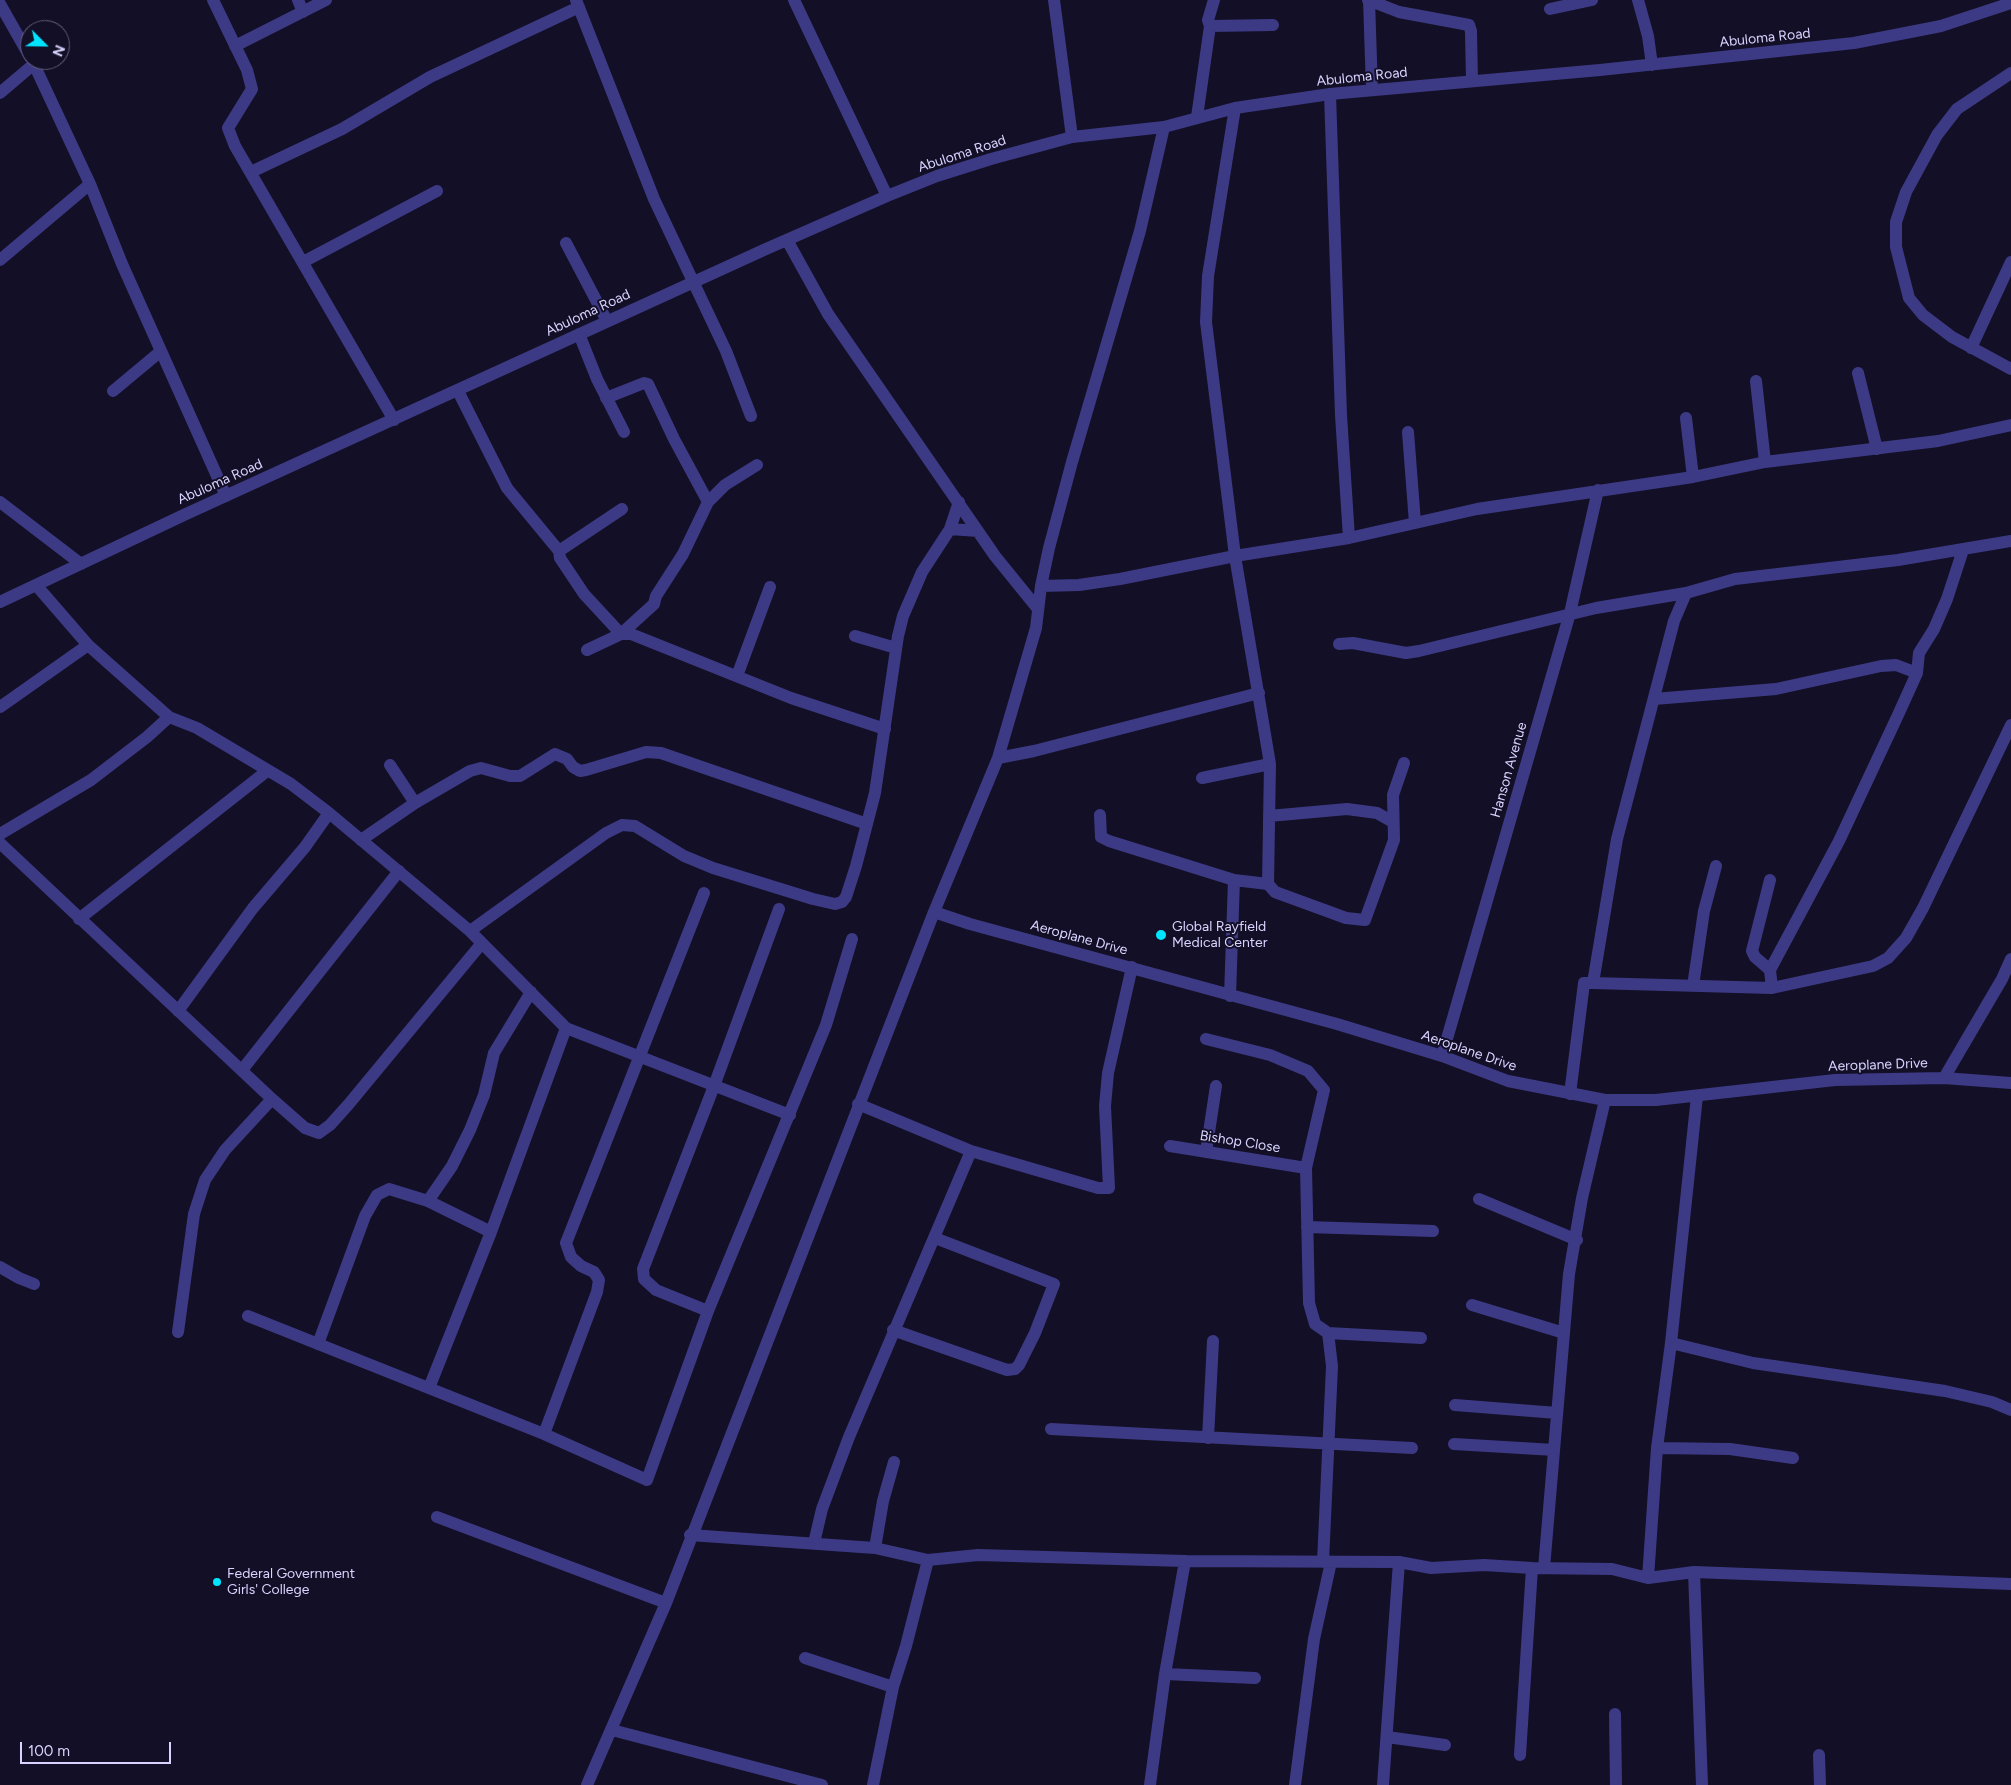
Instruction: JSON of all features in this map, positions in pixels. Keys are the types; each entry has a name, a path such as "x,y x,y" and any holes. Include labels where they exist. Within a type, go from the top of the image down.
{"street":[{"path":"213,0 248,70 252,89 228,128 251,172 394,420"},
{"path":"235,46 301,6 326,0"},
{"path":"794,0 887,196"},
{"path":"1054,0 1072,137"},
{"path":"1197,117 1210,26 1208,20 1214,0"},
{"path":"1372,90 1368,0 1399,12 1469,25 1471,31 1472,81"},
{"path":"1550,9 1592,0"},
{"path":"1638,0 1648,36 1652,65"},
{"name":"Abuloma Road","path":"0,602 694,281 887,196 991,159 1072,137 1164,127 1235,108 1330,94 1652,65 1870,41 1941,26 2011,3"},
{"path":"0,4 20,39"},
{"path":"251,172 342,129 430,77 578,4 654,200 726,351 751,416"},
{"path":"1210,26 1274,25"},
{"path":"0,93 22,70"},
{"path":"37,70 90,184 122,264 226,496"},
{"path":"2011,73 1957,109 1937,135 1906,192 1896,222 1896,247 1909,298 1923,315 1971,348 2011,369"},
{"path":"1330,94 1341,415 1349,538"},
{"path":"1235,108 1208,276 1206,322 1235,556 1270,764 1268,884 1275,892 1302,904 1346,918 1365,920 1394,840 1392,822 1393,795 1404,763"},
{"path":"587,1785 666,1603 690,1535 858,1104 934,912 998,758 1036,628 1041,586 1072,462 1142,223 1164,127"},
{"path":"0,260 90,184"},
{"path":"303,262 437,190"},
{"path":"787,240 828,314 995,556 1038,609"},
{"path":"566,243 606,321"},
{"path":"1971,348 2011,262"},
{"path":"579,334 606,398 624,432"},
{"path":"113,391 160,351"},
{"path":"1858,373 1877,449"},
{"path":"1756,381 1765,462"},
{"path":"606,398 644,383 648,384 674,439 708,502"},
{"path":"458,391 507,488 559,551 560,558 584,594 621,634 631,634 800,701 885,728"},
{"path":"1686,418 1693,477"},
{"path":"1041,586 1079,585 1104,581 1235,556 1349,538 1477,509 1693,477 1765,462 1938,441 2011,425"},
{"path":"1408,432 1415,523"},
{"path":"587,650 621,634 654,604 656,596 682,554 708,502 725,485 757,464"},
{"name":"Hanson Avenue","path":"1442,1056 1570,614 1598,490"},
{"path":"0,502 81,564"},
{"path":"470,931 606,833 622,826 636,826 684,856 738,876 813,899 835,904 842,902 848,890 875,793 902,616 910,594 950,529 959,502"},
{"path":"559,551 622,509"},
{"path":"950,529 978,531"},
{"path":"1340,644 1353,642 1406,653 1570,614 1686,593 1735,580 1898,560 2011,541"},
{"path":"1772,988 1770,970 1839,841 1917,673 1919,653 1934,628 1947,599 1964,550"},
{"path":"36,585 88,645 169,716 197,728 291,784 328,813 470,931 566,1028 638,1058 790,1115"},
{"path":"737,676 770,587"},
{"path":"1593,983 1617,839 1674,621 1686,593"},
{"path":"854,636 896,648"},
{"path":"0,706 88,645"},
{"path":"1654,698 1776,689 1881,666 1896,665 1917,673"},
{"path":"998,758 1034,751 1259,693"},
{"path":"0,834 91,780 148,737 169,716"},
{"path":"1570,1094 1584,983 1772,988 1873,966 1888,958 1906,938 1922,908 2011,724"},
{"path":"361,840 415,803 470,771 481,768 510,776 520,776 555,754 567,759 573,767 580,771 646,752 662,753 867,824"},
{"path":"390,764 415,803"},
{"path":"1202,778 1270,764"},
{"path":"79,919 268,771"},
{"path":"1269,816 1347,809 1377,814 1392,822"},
{"path":"178,1011 253,908 305,847 328,813"},
{"path":"1100,815 1101,837 1176,864 1234,880 1268,884"},
{"path":"0,843 272,1099 305,1128 318,1133 330,1125 482,943"},
{"path":"1694,986 1704,911 1716,866"},
{"path":"242,1070 398,871"},
{"path":"1230,996 1234,880"},
{"path":"1770,880 1752,951 1755,957 1770,970"},
{"path":"544,1434 597,1292 599,1280 594,1272 581,1266 571,1257 566,1243 704,893"},
{"path":"708,1311 656,1290 644,1279 642,1269 714,1086 779,909"},
{"name":"Aeroplane Drive","path":"934,912 970,924 1337,1024 1442,1056 1508,1081 1605,1100 1656,1100 1835,1080 1944,1078 2011,1083"},
{"path":"248,1316 544,1434 647,1480 708,1311 826,1025 852,939"},
{"path":"1944,1078 2002,979 2011,959"},
{"path":"858,1104 971,1152 1098,1188 1109,1188 1105,1106 1108,1073 1132,968"},
{"path":"428,1201 452,1166 470,1130 484,1095 494,1053 531,992"},
{"path":"429,1388 491,1232 566,1028"},
{"path":"1206,1040 1270,1056 1308,1071 1317,1079 1324,1090 1306,1168 1310,1303 1315,1324 1328,1333 1421,1338"},
{"path":"1206,1152 1216,1086"},
{"path":"1648,1578 1657,1448 1671,1343 1697,1096"},
{"path":"178,1332 194,1214 204,1180 225,1150 272,1099"},
{"path":"1520,1755 1538,1568 1554,1450 1569,1274 1577,1240 1582,1198 1605,1100"},
{"name":"Bishop Close","path":"1170,1146 1306,1168"},
{"path":"814,1544 822,1509 835,1472 893,1330 935,1238 971,1152"},
{"path":"318,1344 365,1216 377,1195 390,1189 428,1201 491,1232"},
{"path":"1479,1199 1577,1240"},
{"path":"1307,1228 1433,1231"},
{"path":"893,1330 1007,1370 1015,1369 1019,1365 1038,1327 1054,1284 935,1238"},
{"path":"0,1267 34,1284"},
{"path":"1472,1305 1564,1333"},
{"path":"1295,1785 1314,1639 1327,1562 1328,1444 1332,1366 1328,1333"},
{"path":"1208,1438 1213,1341"},
{"path":"1671,1343 1753,1363 1945,1392 1992,1402 2011,1410"},
{"path":"1455,1405 1557,1413"},
{"path":"1051,1429 1412,1448"},
{"path":"1454,1444 1554,1450"},
{"path":"1657,1448 1730,1449 1793,1458"},
{"path":"875,1548 883,1501 894,1462"},
{"path":"437,1518 666,1603"},
{"path":"690,1535 875,1548 928,1560 978,1555 1185,1561 1399,1562 1431,1568 1484,1565 1612,1569 1648,1578 1694,1572 2011,1584"},
{"path":"873,1785 893,1687 906,1646 928,1560"},
{"path":"1150,1785 1185,1561"},
{"path":"1383,1785 1399,1562"},
{"path":"1694,1572 1702,1785"},
{"path":"805,1658 893,1687"},
{"path":"1166,1674 1255,1678"},
{"path":"1615,1714 1616,1785"},
{"path":"612,1730 822,1785"},
{"path":"1387,1737 1445,1745"},
{"path":"1819,1756 1820,1785"}],"place":[{"name":"Global Rayfield Medical Center","path":"1161,935"},
{"name":"Federal Government Girls' College","path":"217,1582"}]}
